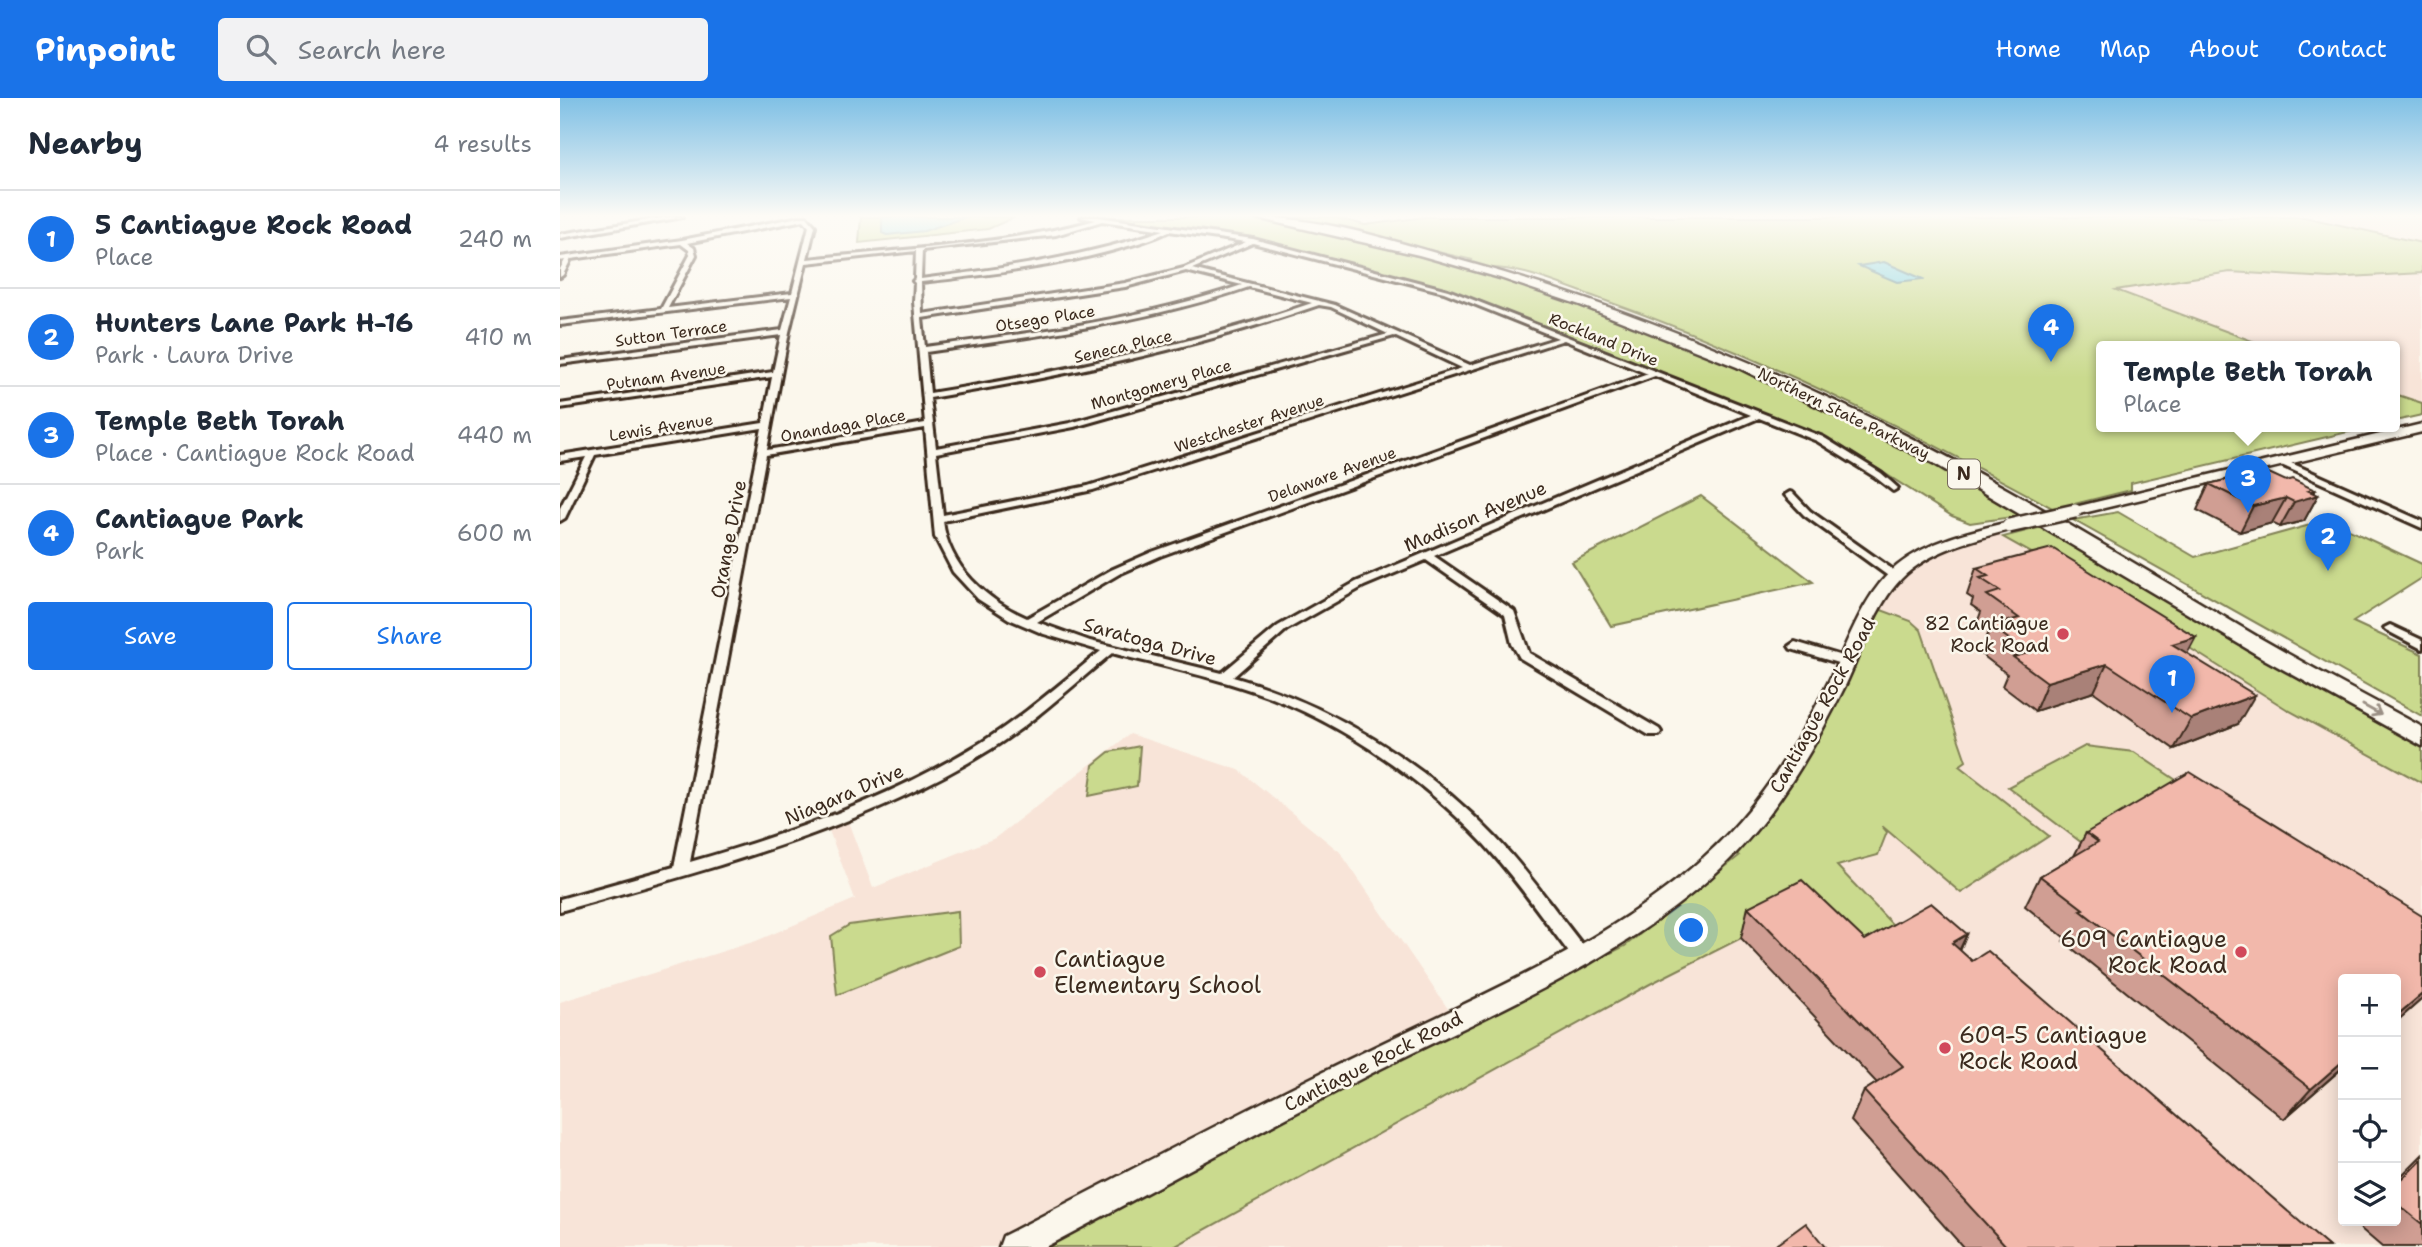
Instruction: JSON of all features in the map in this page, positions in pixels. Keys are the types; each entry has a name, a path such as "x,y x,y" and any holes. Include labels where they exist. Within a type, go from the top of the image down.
{"highway":[{"name":"Northern State Parkway","path":"1492,271 1660,330 1769,375 1896,436 2422,738"},
{"name":"Northern State Parkway","path":"1496,271 1580,294 1684,333 1846,404 1986,475 2422,721"}],"main road":[{"path":"1895,576 1947,545 1966,537 2422,428"},
{"name":"Cantiague Rock Road","path":"1014,1247 1346,1073 1543,975 1668,900 1712,864 1743,832 1791,768 1895,576"}],"street":[{"path":"663,311 685,271"},
{"name":"Orange Drive","path":"681,871 785,332 800,271"},
{"name":"Saratoga Drive","path":"917,271 939,519 945,552 964,581 998,608 1056,635 1223,679 1296,702 1348,729 1444,800 1490,841 1579,953"},
{"path":"916,281 991,271"},
{"path":"919,316 1093,292 1179,271"},
{"path":"1193,271 1320,302 1469,368"},
{"name":"Rockland Drive","path":"1369,271 1433,287 1820,439 1878,475 1893,488"},
{"name":"Otsego Place","path":"922,350 1132,318 1204,300 1251,284"},
{"path":"560,323 793,295"},
{"name":"Seneca Place","path":"927,396 1122,362 1234,332 1320,302"},
{"name":"Sutton Terrace","path":"560,362 785,332"},
{"name":"Montgomery Place","path":"932,451 1070,425 1395,334"},
{"name":"Westchester Avenue","path":"939,519 1090,488 1564,338"},
{"name":"Putnam Avenue","path":"560,406 777,374"},
{"name":"Delaware Avenue","path":"1029,622 1115,572 1156,554 1654,374"},
{"name":"Madison Avenue","path":"1223,679 1282,628 1319,604 1758,415"},
{"name":"Lewis Avenue","path":"560,458 767,425"},
{"name":"Onandaga Place","path":"762,453 929,425"},
{"path":"560,518 592,453"},
{"path":"2282,462 2422,524"},
{"path":"1790,495 1807,513 1895,576"},
{"path":"1427,556 1510,613 1515,621 1513,635 1524,655 1654,732"},
{"path":"2390,628 2422,645"},
{"path":"1795,646 1848,662"},
{"name":"Niagara Drive","path":"560,905 814,830 930,778 1026,718 1109,650"}],"shaded area":[{"path":"2230,272 2330,278 2422,273 2422,403 2400,396 2400,341 2252,341 2114,290"},
{"path":"1993,531 2104,594 2288,710 2422,783 2422,1247 560,1247 560,1002 756,941 855,899 828,828 847,819 873,888 995,838 1130,734 1239,770 1340,852 1455,1019 1579,953 1743,832 1895,576 1938,549"}],"green space":[{"path":"1377,271 1481,271 1619,319 1758,377 1826,409 2026,515 1970,523 1952,516 1827,437 1449,290"},
{"path":"1515,271 2422,271 2422,273 2330,278 2230,272 2116,290 2252,341 2096,341 2096,432 2348,432 2131,483 2131,490 2054,509 1887,421 1773,368 1657,320"},
{"path":"2400,396 2422,403 2422,415 2400,420"},
{"path":"1701,496 1813,582 1611,626 1572,562"},
{"path":"2118,512 2195,557 2328,520 2422,564 2422,578 2353,622 2422,654 2422,716 2073,520"},
{"path":"2046,526 2422,743 2422,783 2288,710 2104,594 2003,537"},
{"path":"1876,608 1911,621 1921,630 1966,761 1959,766 2049,836 1961,893 1882,826 1887,832 1878,855 1837,866 1907,940 1854,970 1741,938 1650,984 1174,1247 1018,1247 1625,946 1739,856 1729,846 1743,832"},
{"path":"1140,746 1137,786 1089,796 1093,765 1109,752"},
{"path":"2085,746 2134,752 2191,790 2090,849 2008,787"},
{"path":"958,911 959,946 837,995 831,936 849,925"}],"water":[{"path":"1870,271 1904,271 1923,279 1897,282"}],"building":[{"path":"2258,468 2286,481 2292,479 2315,490 2309,491 2318,495 2294,502 2286,498 2253,506 2209,484 2241,476 2235,474"},
{"path":"2052,548 2196,637 2172,644 2255,695 2191,719 2107,664 2047,682 2013,657 2028,653 1991,626 2019,618 1987,595 2000,591 1980,578 1988,576 1976,568"},
{"name":"609 Cantiague Rock Road","path":"2190,772 2422,916 2422,994 2401,1012 2401,974 2338,974 2338,1065 2311,1089 2040,876 2098,842 2086,833"},
{"name":"609-5 Cantiague Rock Road","path":"1802,880 1865,940 1931,903 1967,934 1952,943 1972,961 1988,951 2329,1247 2007,1247 1864,1091 1903,1066 1748,907"},
{"path":"2422,1159 2422,1224 2401,1207 2401,1180"},
{"path":"1806,1223 1825,1247 1773,1247"}],"place":[{"name":"Cantiague Park","path":"2051,362"},
{"name":"Temple Beth Torah","path":"2248,513"},
{"name":"Hunters Lane Park H-16","path":"2328,571"},
{"name":"82 Cantiague Rock Road","path":"2063,634"},
{"name":"5 Cantiague Rock Road","path":"2172,713"},
{"name":"609 Cantiague Rock Road","path":"2241,952"},
{"name":"Cantiague Elementary School","path":"1040,972"},
{"name":"609-5 Cantiague Rock Road","path":"1945,1048"}]}
